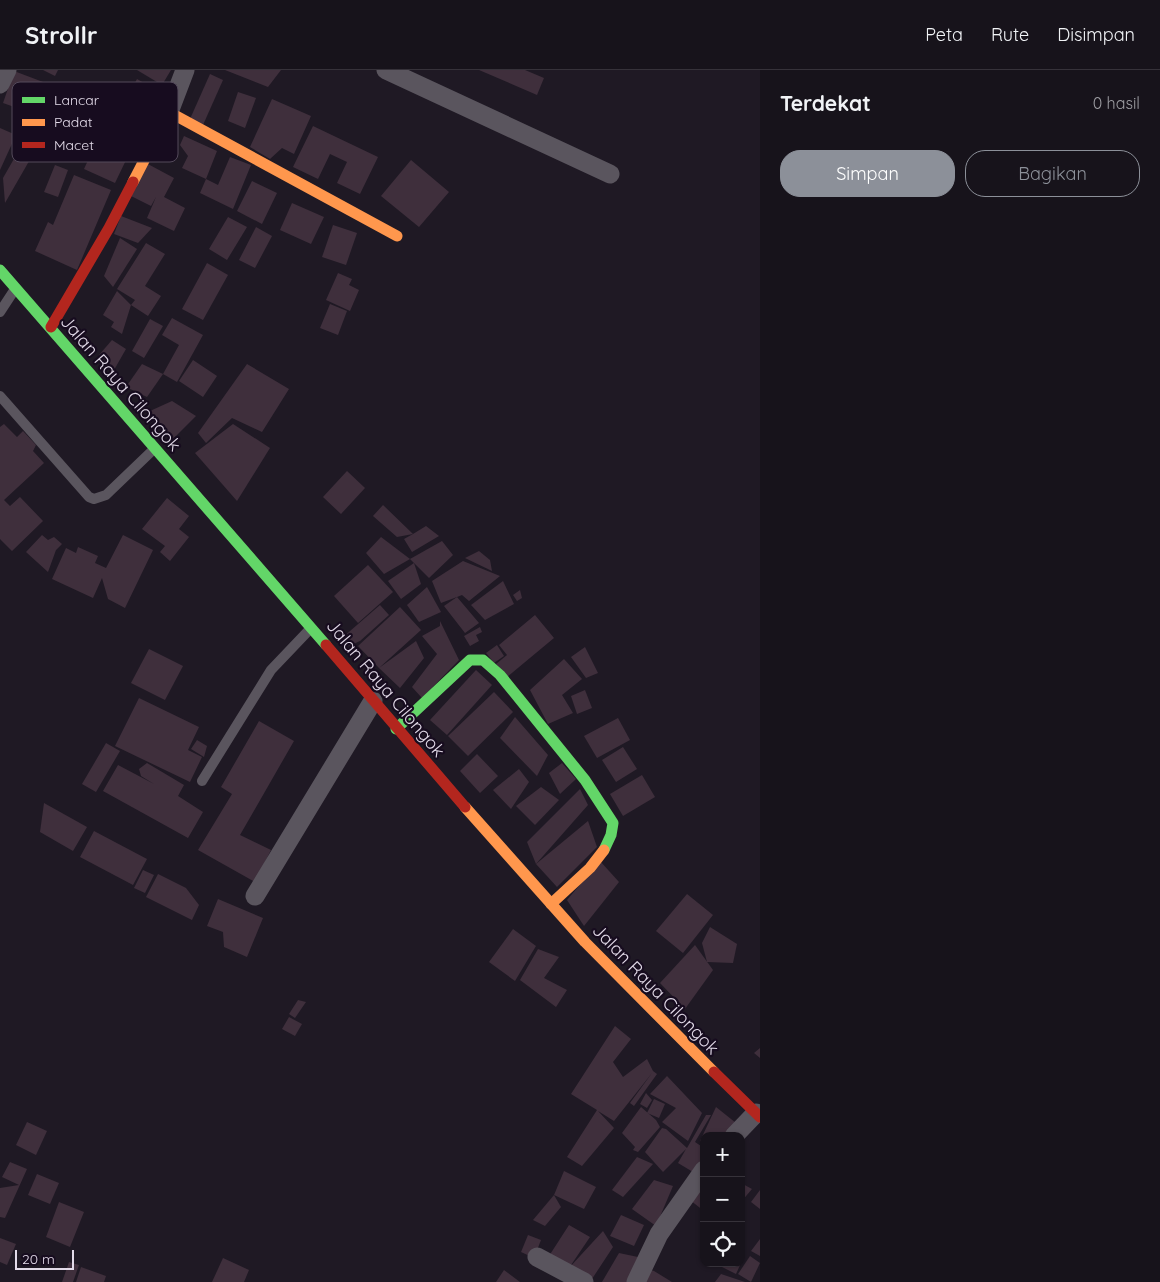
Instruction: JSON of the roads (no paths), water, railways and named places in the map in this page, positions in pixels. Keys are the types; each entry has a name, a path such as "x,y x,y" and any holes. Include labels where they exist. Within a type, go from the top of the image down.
{"main road":[{"path":"178,117 397,236"},
{"path":"51,327 113,220 143,162"},
{"name":"Jalan Raya Cilongok","path":"0,270 311,627 396,729 550,904 643,1003 758,1115"},
{"path":"396,729 470,660 480,659 500,675 590,787 613,823 609,844 601,855 550,904"}],"street":[{"path":"0,84 7,70"},
{"path":"178,88 185,70"},
{"path":"386,70 610,174"},
{"path":"256,896 373,701"},
{"path":"739,1132 758,1115"},
{"path":"636,1282 659,1234 700,1176"},
{"path":"537,1257 584,1282"}],"lane":[{"path":"0,312 15,288"},
{"path":"0,396 89,497 94,499 106,495 154,449"},
{"path":"202,781 271,670 311,627"}]}
